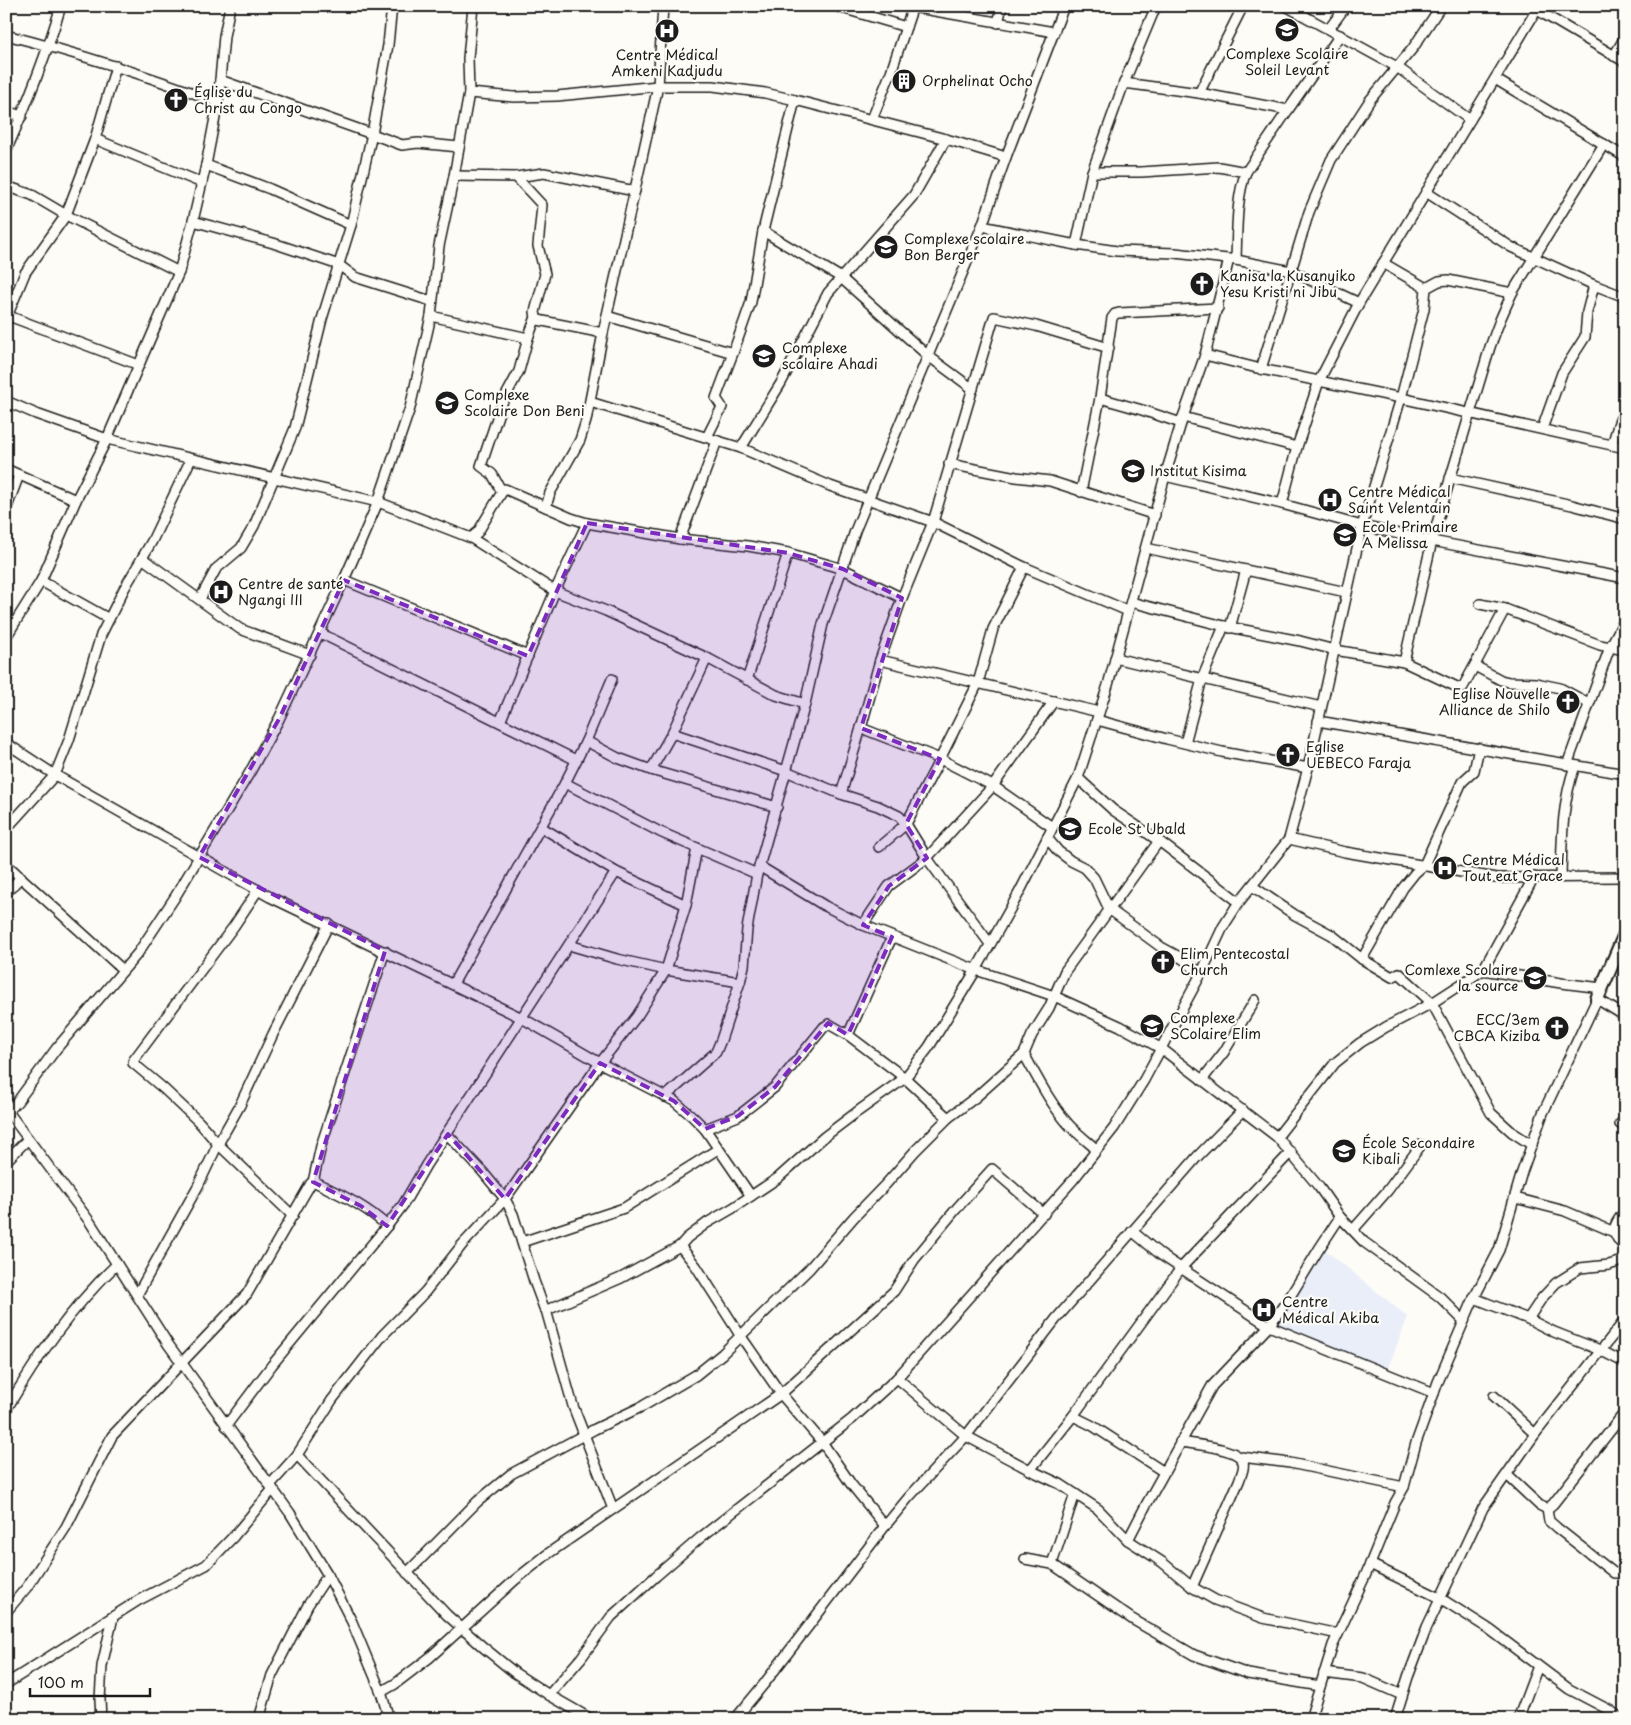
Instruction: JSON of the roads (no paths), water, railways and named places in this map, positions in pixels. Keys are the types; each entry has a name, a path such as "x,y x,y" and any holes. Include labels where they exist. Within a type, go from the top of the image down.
{"street":[{"path":"6,151 22,116 49,46 61,6"},
{"path":"6,637 41,581 76,500 107,439 179,272 206,165 218,102 224,36 230,6"},
{"path":"200,599 216,569 244,544 254,526 295,428 322,319 351,225 372,134 388,45 392,6"},
{"path":"389,1719 381,1692 352,1622 328,1575 290,1513 168,1344 90,1222 7,1110 17,1102 56,1049 124,970 148,937 199,857 279,719 310,655 378,502 410,408 430,316 439,246 469,93 468,58 473,6"},
{"path":"546,507 550,493 580,440 590,402 603,333 658,86 663,6"},
{"path":"835,6 906,27"},
{"path":"998,24 1002,6"},
{"path":"665,1097 716,1052 721,1040 744,966 747,929 758,870 805,704 823,624 855,531 982,226 1006,157 1064,6"},
{"path":"1076,245 1092,172 1124,84 1156,6"},
{"path":"1199,94 1243,6"},
{"path":"1286,6 1397,67 1470,120"},
{"path":"1329,29 1346,6"},
{"path":"1261,369 1310,212 1331,160 1370,100 1413,48 1441,6"},
{"path":"872,119 913,7 998,24 1054,32"},
{"path":"1282,504 1297,447 1319,381 1383,263 1538,8 1625,62"},
{"path":"6,35 116,66 218,102"},
{"path":"546,1310 621,1278 680,1246 687,1238 708,1223 778,1178 824,1137 905,1078 929,1047 976,970 1078,778 1115,658 1165,476 1205,355 1232,259 1242,181 1246,172 1340,35"},
{"path":"1614,56 1625,37"},
{"path":"116,66 94,139 66,215 25,273 7,317 139,365"},
{"path":"1495,78 1625,158"},
{"path":"220,80 402,145 418,143 459,147"},
{"path":"1124,84 1199,94 1288,110"},
{"path":"469,93 514,97 557,96 658,86 712,86 765,93 795,100 872,119 1006,157"},
{"path":"707,437 722,407 716,398 751,302 763,231 795,100"},
{"path":"6,111 22,116"},
{"path":"94,139 202,183"},
{"path":"741,448 781,383 828,293 840,277 914,195 946,139"},
{"path":"1404,662 1432,541 1490,347 1512,293 1604,144"},
{"path":"206,165 270,189 351,225"},
{"path":"1092,172 1141,172 1219,167 1246,172"},
{"path":"454,176 516,177 544,173 634,191"},
{"path":"502,492 492,474 481,466 502,403 519,371 536,317 535,312 545,274 538,246 542,205 516,177"},
{"path":"6,186 32,195 66,215 179,272"},
{"path":"1426,192 1511,247 1594,286 1625,297"},
{"path":"193,221 273,243 339,265 355,277 432,300"},
{"path":"982,226 1076,245 1117,251 1175,253 1232,259 1291,271 1360,303"},
{"path":"763,231 840,277 927,355 973,389"},
{"path":"1383,263 1426,288"},
{"path":"1426,288 1439,281 1448,280 1512,293"},
{"path":"1542,429 1562,373 1585,337 1594,286"},
{"path":"549,1695 581,1658 611,1617 627,1602 700,1538 852,1419 897,1378 1044,1214 1114,1128 1144,1080 1201,974 1223,927 1239,902 1289,839 1308,768 1362,526 1401,398 1424,309 1426,288"},
{"path":"1080,492 1100,398 1112,318 1115,314 1218,308"},
{"path":"430,316 528,338"},
{"path":"607,316 733,353"},
{"path":"536,317 538,320 603,333"},
{"path":"841,794 880,660 932,522 994,317 1036,326 1108,348"},
{"path":"1205,355 1261,369 1625,448"},
{"path":"1100,398 1182,420 1297,447"},
{"path":"6,401 36,414 107,439 378,502 471,538 555,591 606,611 708,658 776,695 805,704"},
{"path":"590,402 741,448 830,486 932,522 1024,567 1128,612"},
{"path":"1612,446 1619,422 1625,410"},
{"path":"680,539 717,440"},
{"path":"6,829 55,775 69,740 99,641 191,459"},
{"path":"949,464 1016,477 1050,481 1155,515"},
{"path":"6,469 76,500"},
{"path":"6,510 19,475"},
{"path":"1165,476 1282,504 1362,526 1625,578"},
{"path":"1450,478 1625,518"},
{"path":"471,538 478,532 505,489 570,518 587,523 680,539 748,546 788,553 842,569 902,598"},
{"path":"500,722 555,591 587,523"},
{"path":"1146,548 1346,592"},
{"path":"747,680 788,553"},
{"path":"142,558 248,634 310,655"},
{"path":"878,847 906,824 940,759 978,683 994,629 1008,595 1024,567"},
{"path":"1185,743 1202,679 1227,627 1246,570"},
{"path":"344,580 528,656"},
{"path":"41,581 109,619"},
{"path":"1131,602 1227,627 1300,641 1335,650 1404,662 1460,688 1463,687 1475,666 1505,609"},
{"path":"1480,604 1505,609 1600,645 1625,650"},
{"path":"1561,877 1565,799 1571,766 1588,703 1610,647 1625,619"},
{"path":"320,633 576,760"},
{"path":"651,770 672,733 708,658"},
{"path":"1115,658 1321,707"},
{"path":"880,660 1054,701 1185,743 1241,756 1308,768"},
{"path":"1475,666 1501,680 1560,688 1588,703"},
{"path":"453,984 565,783 586,742 612,679"},
{"path":"863,925 889,886 927,858 993,786 1054,701"},
{"path":"1318,721 1625,774"},
{"path":"861,728 940,759 993,786 1052,827"},
{"path":"672,733 786,771 841,794 884,808 899,816 927,858 990,944"},
{"path":"586,742 618,758 651,770 777,807"},
{"path":"6,743 55,775 258,890 522,1018 674,1102 705,1129 752,1196"},
{"path":"1362,959 1403,888 1424,865 1462,782 1474,771 1479,748"},
{"path":"1078,778 1113,810 1159,841 1239,902"},
{"path":"565,783 660,832 697,848 758,870 863,925 976,970 1054,996 1120,1026 1162,1049 1277,1137 1319,1187 1340,1217 1364,1242 1414,1276 1440,1297 1464,1321"},
{"path":"541,827 616,872 686,905"},
{"path":"1047,838 1058,851 1071,861 1085,868 1094,878 1109,910 1161,947 1183,958 1201,974"},
{"path":"1289,839 1345,852 1496,878 1625,877"},
{"path":"407,1573 477,1502 511,1474 643,1406 696,1375 722,1354 809,1269 914,1151 948,1118 976,1097 1024,1054 1065,971 1159,841"},
{"path":"6,1684 139,1600 208,1563 234,1536 297,1454 332,1400 382,1336 424,1292 462,1245 505,1199 600,1062 637,1016 666,970 686,905 697,848"},
{"path":"6,864 124,970"},
{"path":"226,1426 272,1365 402,1204 616,872"},
{"path":"6,893 21,877"},
{"path":"1277,1137 1335,1063 1360,1043 1432,1003 1483,970 1534,877"},
{"path":"1252,886 1295,915 1332,935 1362,959 1392,977 1399,973 1432,1003 1491,1113 1512,1132 1532,1145"},
{"path":"258,890 234,926 133,1061 133,1065 164,1088 218,1144 293,1216"},
{"path":"137,1294 198,1186 218,1144 240,1105 328,924"},
{"path":"1310,1719 1338,1634 1395,1503 1404,1487 1416,1443 1434,1393 1474,1298 1499,1250 1514,1198 1551,1094 1600,994 1625,934"},
{"path":"848,1035 892,937"},
{"path":"569,944 618,959 666,970 740,982"},
{"path":"6,1612 27,1587 66,1527 112,1436 250,1290 313,1182 321,1146 385,951"},
{"path":"1483,970 1561,983 1600,994 1625,1016"},
{"path":"1202,1080 1224,1052 1255,1000"},
{"path":"705,1129 738,1116 775,1087 824,1027 830,1024 848,1035 905,1078 948,1118"},
{"path":"1024,1054 1040,1084 1057,1109 1072,1127 1096,1149"},
{"path":"735,1719 909,1497 966,1436 1056,1319 1197,1157 1243,1110"},
{"path":"447,1134 505,1199 515,1217 534,1281 546,1310 565,1381 613,1509"},
{"path":"6,1161 28,1139"},
{"path":"1353,1230 1388,1190 1421,1145"},
{"path":"522,1242 624,1208 718,1148"},
{"path":"1030,1470 1073,1416 1182,1268 1291,1152"},
{"path":"381,1692 395,1684 429,1658 515,1580 549,1553 781,1394 894,1291 920,1253 992,1169 1044,1214"},
{"path":"313,1182 355,1202 376,1216 386,1226"},
{"path":"1514,1198 1565,1212 1614,1232"},
{"path":"1625,1211 1620,1217 1614,1232 1625,1248"},
{"path":"1128,1540 1212,1386 1268,1326 1291,1295 1340,1217"},
{"path":"1132,1231 1161,1255 1268,1326 1434,1393"},
{"path":"680,1246 781,1394 822,1442 851,1484 886,1526"},
{"path":"1528,1319 1542,1298 1556,1282 1580,1268 1609,1265 1625,1260"},
{"path":"6,1410 29,1372 63,1323 81,1300 117,1264"},
{"path":"1474,1298 1528,1319 1554,1332 1600,1350 1625,1363"},
{"path":"1395,1719 1427,1627 1458,1565 1483,1508 1535,1434 1625,1320"},
{"path":"897,1378 966,1436 1060,1484 1098,1509 1128,1540 1162,1562 1192,1587 1215,1600 1264,1618 1338,1634"},
{"path":"1494,1396 1535,1434"},
{"path":"1547,1509 1553,1504 1625,1412"},
{"path":"1073,1416 1164,1472"},
{"path":"1180,1442 1227,1450 1241,1457 1290,1462 1404,1487"},
{"path":"297,1454 446,1615 482,1647 516,1673 549,1695 591,1719"},
{"path":"1192,1587 1239,1481 1243,1467 1241,1457"},
{"path":"1507,1475 1539,1505 1547,1509"},
{"path":"1052,1564 1075,1494"},
{"path":"1547,1509 1549,1521 1557,1528 1614,1573 1625,1573"},
{"path":"1024,1559 1052,1564 1132,1619 1194,1655 1248,1674 1320,1686"},
{"path":"1370,1564 1440,1598 1489,1629 1538,1666 1609,1715 1621,1719"},
{"path":"259,1719 270,1680 308,1606 328,1575"},
{"path":"101,1719 102,1666 113,1617"},
{"path":"1518,1719 1538,1666"},
{"path":"1324,1673 1363,1678 1402,1695"}],"place":[{"name":"Complexe Scolaire Soleil Levant","path":"1287,30"},
{"name":"Centre Médical Amkeni Kadjudu","path":"667,31"},
{"name":"Orphelinat Ocho","path":"904,81"},
{"name":"Église du Christ au Congo","path":"176,100"},
{"name":"Complexe scolaire Bon Berger","path":"886,247"},
{"name":"Kanisa la Kusanyiko Yesu Kristi ni Jibu","path":"1202,284"},
{"name":"Complexe scolaire Ahadi","path":"764,356"},
{"name":"Complexe Scolaire Don Beni","path":"447,403"},
{"name":"Institut Kisima","path":"1133,471"},
{"name":"Centre Médical Saint Velentain","path":"1330,500"},
{"name":"Ecole Primaire A Melissa","path":"1345,535"},
{"name":"Centre de santé Ngangi III","path":"221,592"},
{"name":"Eglise Nouvelle Alliance de Shilo","path":"1568,702"},
{"name":"Eglise UEBECO Faraja","path":"1288,755"},
{"name":"Ecole St Ubald","path":"1070,829"},
{"name":"Centre Médical Tout eat Grace","path":"1445,868"},
{"name":"Elim Pentecostal Church","path":"1163,962"},
{"name":"Comlexe Scolaire la source","path":"1535,978"},
{"name":"Complexe SColaire Elim","path":"1152,1026"},
{"name":"ECC/3em CBCA Kiziba","path":"1557,1028"},
{"name":"École Secondaire Kibali","path":"1344,1151"},
{"name":"Centre Médical Akiba","path":"1264,1310"}]}
